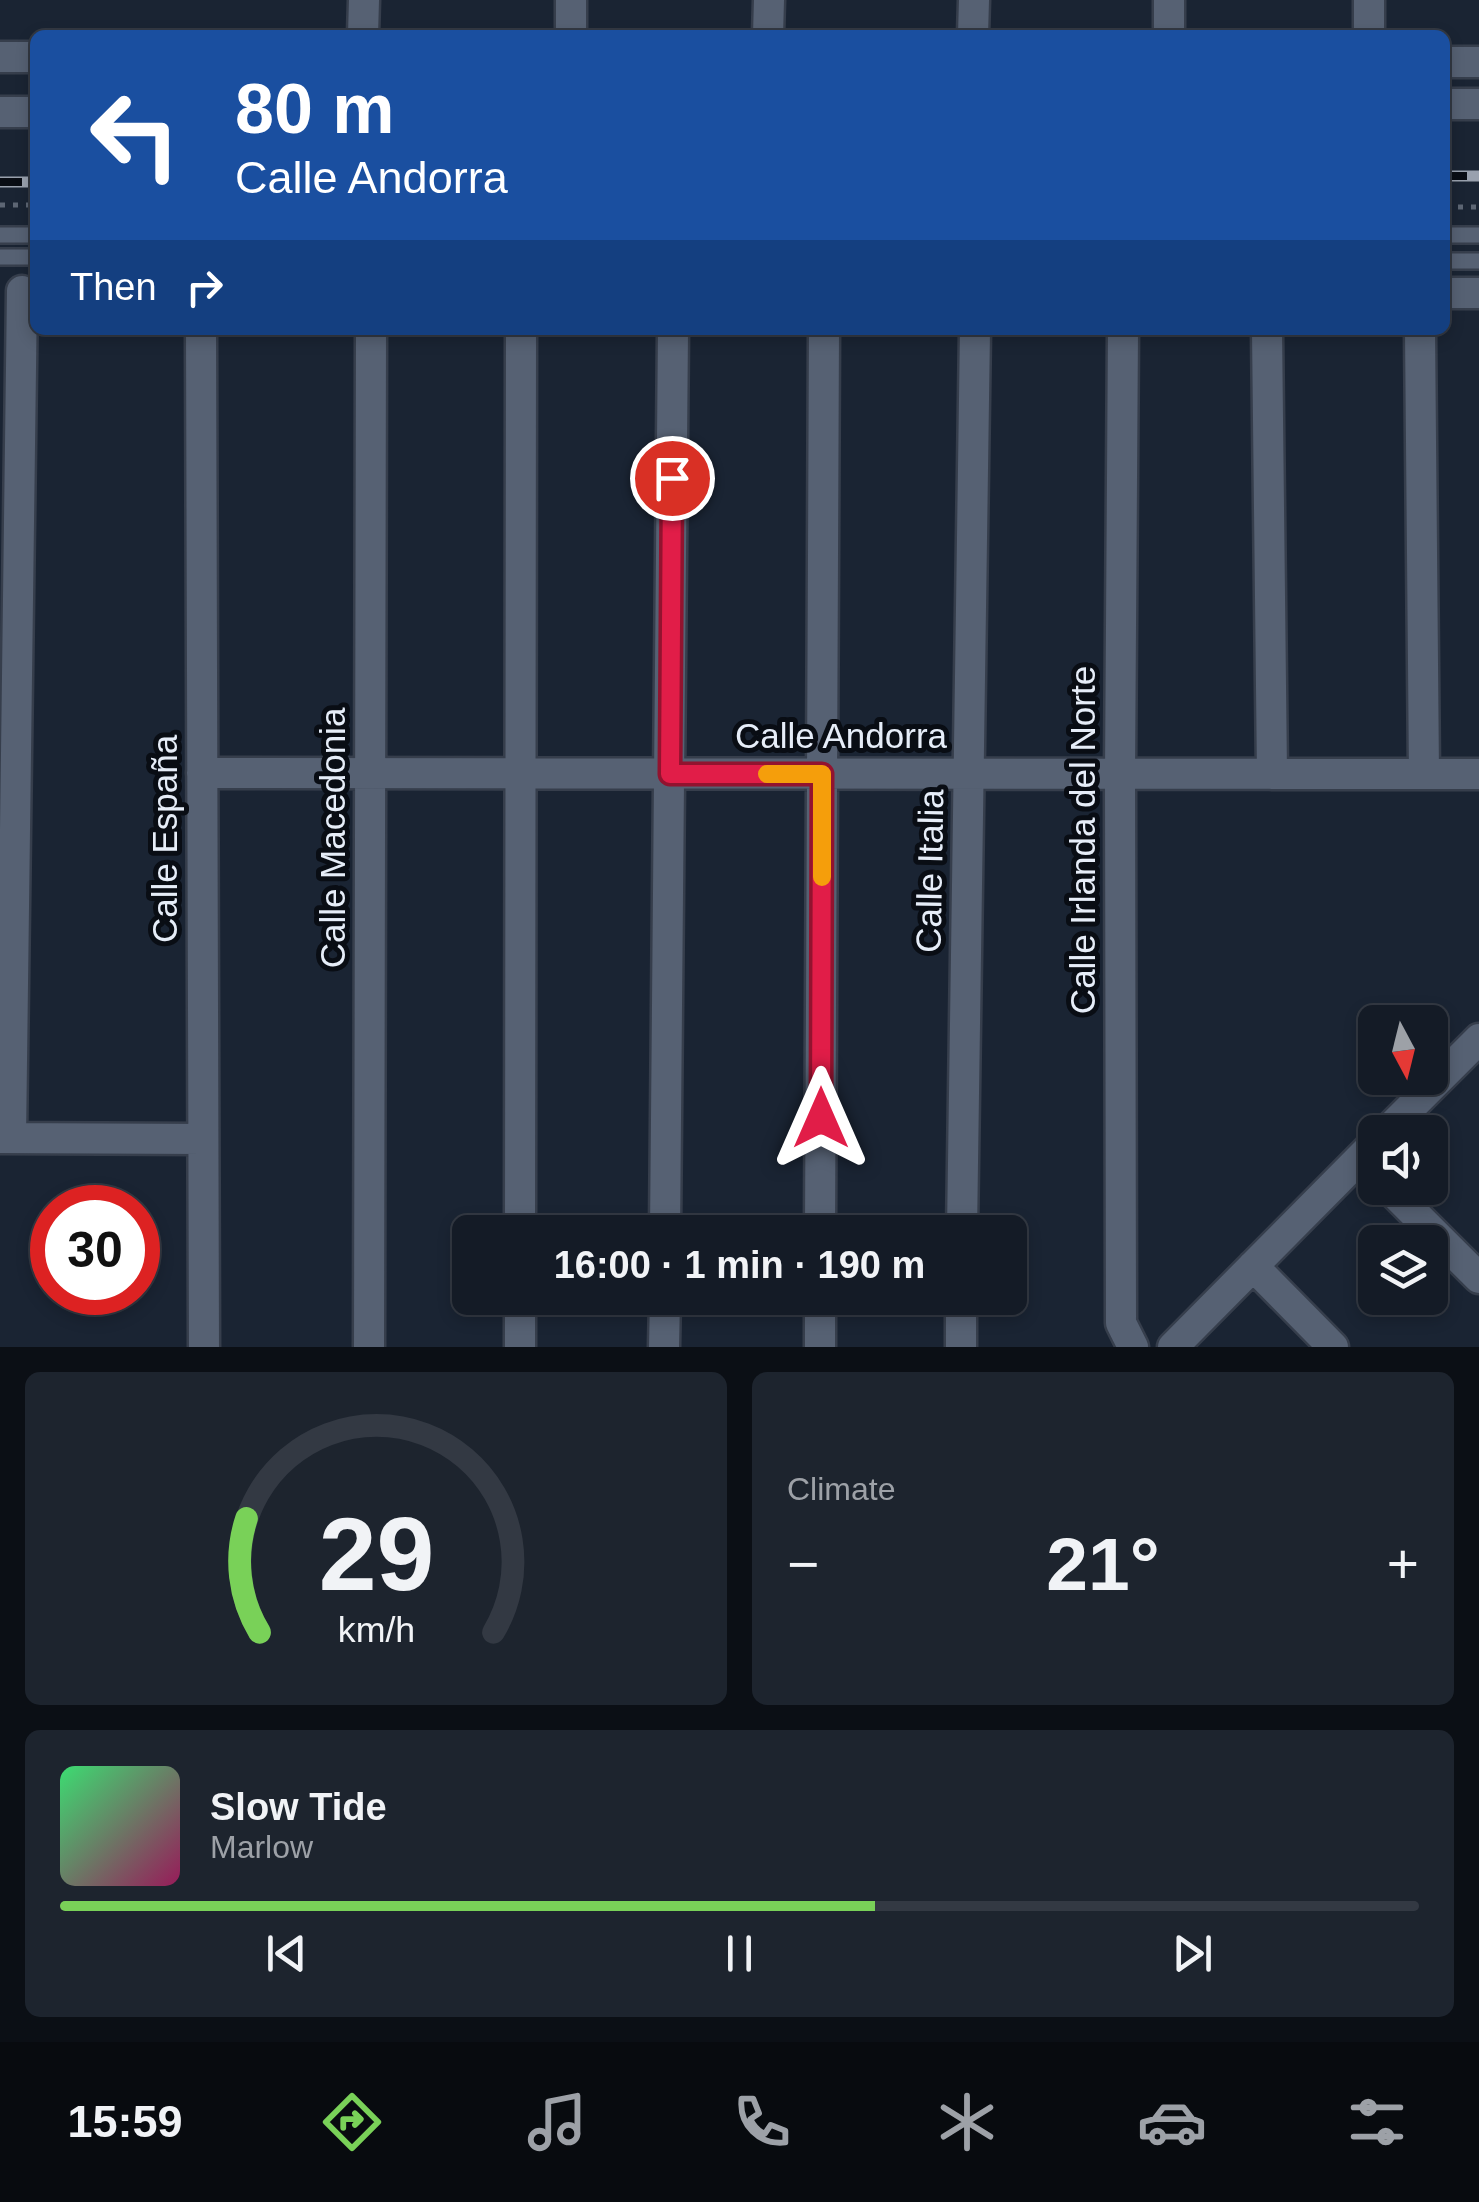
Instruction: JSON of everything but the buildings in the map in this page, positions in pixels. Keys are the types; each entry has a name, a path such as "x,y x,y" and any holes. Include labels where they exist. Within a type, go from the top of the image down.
{"street":[{"path":"363,30 364,0"},
{"path":"571,0 571,30"},
{"path":"768,30 769,0"},
{"path":"974,0 974,30"},
{"path":"1168,0 1169,30"},
{"path":"1369,30 1370,0"},
{"path":"0,56 30,57"},
{"path":"1450,62 1479,62"},
{"path":"1450,104 1479,104"},
{"path":"0,112 30,112"},
{"path":"19,291 6,1138 203,1139"},
{"path":"1450,293 1479,293"},
{"name":"Calle España","path":"201,335 204,1347"},
{"name":"Calle Macedonia","path":"369,1347 371,335"},
{"path":"520,1215 521,335"},
{"path":"666,1215 673,335"},
{"path":"820,1215 824,335"},
{"name":"Calle Italia","path":"962,1215 976,335"},
{"name":"Calle Irlanda del Norte","path":"1123,335 1121,1323 1133,1347"},
{"path":"1267,335 1272,774"},
{"path":"1420,335 1424,774"},
{"name":"Calle Andorra","path":"202,773 1479,774"},
{"path":"1405,1115 1474,1054"},
{"path":"1173,1347 1358,1169"},
{"path":"1406,1205 1479,1278"},
{"path":"1253,1266 1333,1347"},
{"path":"520,1315 520,1347"},
{"path":"664,1347 665,1315"},
{"path":"820,1315 820,1347"},
{"path":"960,1347 961,1315"}],"lane":[{"path":"0,235 30,235"},
{"path":"1450,235 1479,235"},
{"path":"0,257 30,258"},
{"path":"1450,261 1479,261"}],"path":[{"path":"0,205 30,205"},
{"path":"1450,206 1479,206"}],"railway":[{"path":"1450,176 1479,176"},
{"path":"0,182 30,182"}],"slow traffic":[{"path":"767,774 822,774 822,877"}],"route":[{"path":"672,478 670,774 822,774 821,1118"}]}
